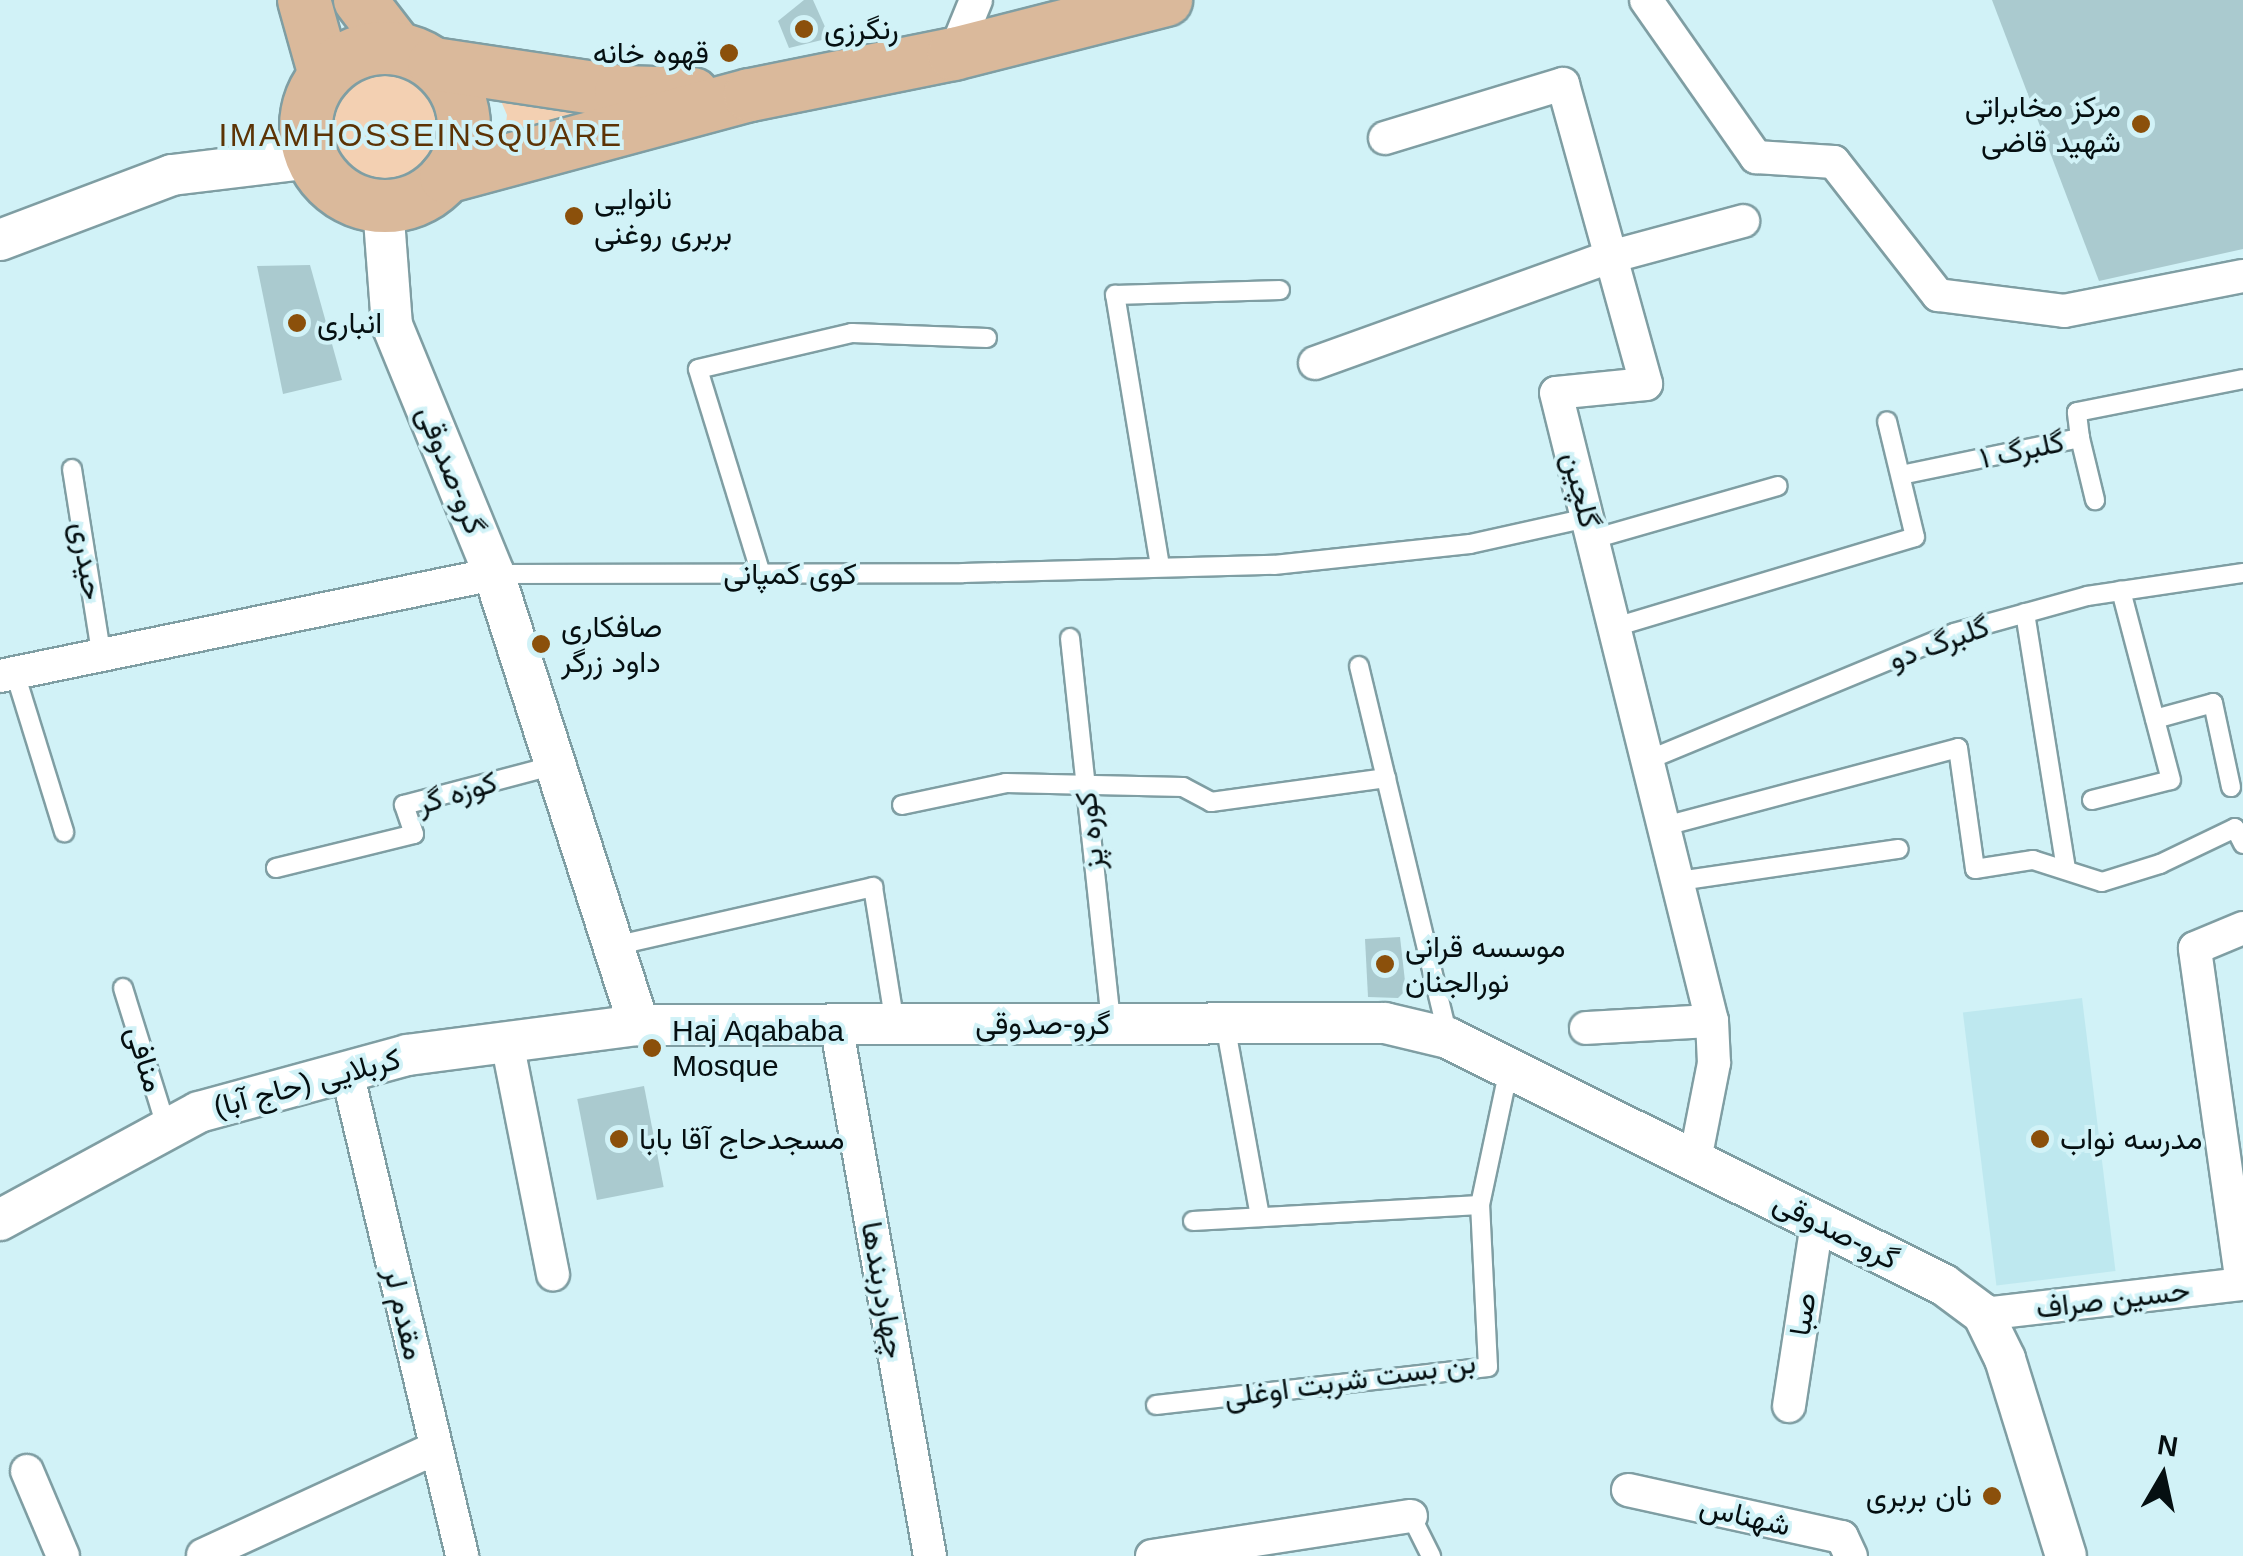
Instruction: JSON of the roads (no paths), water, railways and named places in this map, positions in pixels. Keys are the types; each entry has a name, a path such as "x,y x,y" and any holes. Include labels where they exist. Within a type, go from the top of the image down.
{"main road":[{"path":"304,0 325,75"},
{"path":"360,0 462,106 464,131 446,177"},
{"path":"750,95 621,92 415,56 345,58 325,75 306,115 312,158 341,193 383,206 428,193 446,177 750,95 954,54 1166,0"}],"street":[{"path":"954,54 976,0"},
{"path":"1646,0 1756,157 1834,162 1938,294 2064,311 2243,276"},
{"name":"گلچین","path":"1386,138 1563,84 1646,384 1556,393 1712,1020 1714,1063 1695,1160"},
{"path":"0,240 172,175 312,158"},
{"name":"گرو-صدوقی","path":"383,206 392,325 494,574 639,1025 1385,1024 1448,1038 1944,1284 1984,1314 2004,1359 2066,1556"},
{"path":"1315,362 1610,257 1743,221"},
{"name":"کوی کمپانی","path":"7,673 494,574"},
{"name":"حسین صراف","path":"1984,1314 2243,1284 2233,1116 2196,948 2243,928"},
{"path":"1586,1028 1712,1020"},
{"name":"چهاردربندها","path":"836,1024 930,1556"},
{"name":"کربلایی (حاج آبا)","path":"0,1220 199,1112 407,1055 639,1025"},
{"path":"507,1042 553,1275"},
{"name":"مقدم لر","path":"347,1072 462,1556"},
{"name":"صبا","path":"1789,1406 1818,1222"},
{"path":"204,1555 436,1448"},
{"path":"27,1471 62,1556"},
{"name":"شهناس","path":"1628,1490 1842,1538 1851,1556"},
{"path":"1152,1556 1412,1516"}],"lane":[{"path":"1160,566 1115,295 1280,290"},
{"path":"760,574 698,369 852,333 987,338"},
{"path":"2080,438 2077,412 2243,379"},
{"path":"1615,627 1915,537 1888,421"},
{"name":"گلبرگ ۱","path":"1900,476 2080,438 2095,500"},
{"name":"حیدری","path":"72,469 101,652"},
{"name":"کوی کمپانی","path":"494,574 760,574 1274,564 1590,529 1778,486"},
{"name":"گلبرگ دو","path":"1648,760 1954,633 2122,591 2243,573"},
{"path":"2092,800 2171,780 2122,591"},
{"path":"2025,613 2066,868"},
{"name":"کوره پز","path":"1070,638 1111,1024"},
{"path":"1359,666 1448,1038"},
{"path":"7,673 64,832"},
{"path":"2155,719 2213,703 2231,787"},
{"path":"1666,826 1958,748 1975,870 2034,860 2102,882 2160,864 2235,828 2243,844"},
{"name":"کوزه گر","path":"276,868 414,834 404,805 556,765"},
{"path":"902,805 1006,782 1183,787 1211,802 1386,778"},
{"path":"1679,881 1899,849"},
{"path":"614,946 873,887 895,1024"},
{"name":"منافی","path":"123,988 167,1129"},
{"path":"1225,1024 1260,1218"},
{"name":"بن بست شربت اوغلی","path":"1156,1404 1488,1367 1480,1205 1508,1068"},
{"path":"1193,1222 1480,1205"},
{"path":"1412,1516 1431,1556"}],"place":[{"name":"رنگرزی","path":"804,29"},
{"name":"قهوه خانه","path":"729,53"},
{"name":"مرکز مخابراتی شهید قاضی","path":"2141,124"},
{"name":"نانوایی بربری روغنی","path":"574,216"},
{"name":"انباری","path":"297,323"},
{"name":"صافکاری داود زرگر","path":"541,644"},
{"name":"موسسه قرانی نورالجنان","path":"1385,964"},
{"name":"Haj Aqababa Mosque","path":"652,1048"},
{"name":"مسجدحاج آقا بابا","path":"619,1139"},
{"name":"مدرسه نواب","path":"2040,1139"},
{"name":"نان بربری","path":"1992,1496"}],"district":[{"name":"IMAMHOSSEINSQUARE","path":"421,135"}]}
